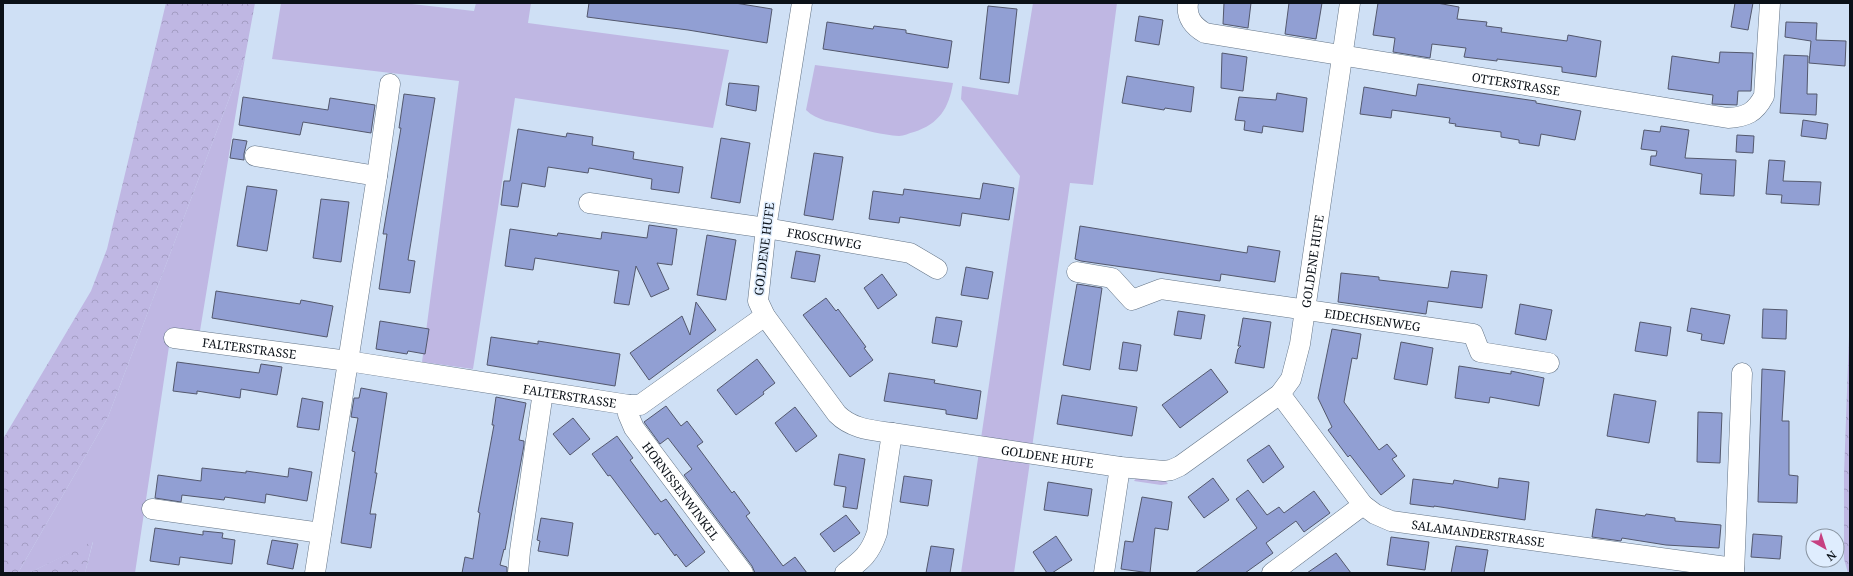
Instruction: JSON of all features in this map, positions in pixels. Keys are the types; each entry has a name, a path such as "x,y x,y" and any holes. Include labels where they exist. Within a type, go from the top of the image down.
{"street":[{"name":"GOLDENE HUFE","path":"802,3 766,228 758,302 765,316 836,414 844,421 854,426 892,433 1120,467 1164,471 1171,470 1280,394 1291,379 1296,362 1350,3"},
{"name":"OTTERSTRASSE","path":"1188,3 1187,12 1190,19 1194,25 1205,33 1728,118 1741,117 1751,112 1761,102 1764,96 1770,3"},
{"path":"315,573 390,84"},
{"path":"255,156 377,176"},
{"name":"FROSCHWEG","path":"589,203 766,228 910,253 937,269"},
{"name":"EIDECHSENWEG","path":"1077,272 1112,278 1132,300 1161,289 1473,334 1480,352 1549,363"},
{"name":"FALTERSTRASSE","path":"174,338 348,361 629,405 640,405 765,316"},
{"name":"SALAMANDERSTRASSE","path":"1280,394 1363,505 1375,514 1391,521 1734,570 1742,373"},
{"path":"518,573 543,392"},
{"name":"HORNISSENWINKEL","path":"629,405 628,414 634,428 743,573"},
{"path":"845,573 863,560 872,548 877,533 892,433"},
{"path":"1104,573 1120,467"},
{"path":"1272,573 1363,505"},
{"path":"152,509 321,533"}],"green space":[{"path":"166,3 255,3 245,57 108,417 18,573 3,573 3,439 91,291 107,249"},
{"path":"281,3 403,3 474,11 476,3 531,3 528,23 729,50 713,128 515,98 473,369 422,362 459,81 272,59"},
{"path":"1033,3 1117,3 1093,185 1070,183 1014,573 961,573 1020,176 961,99 962,86 1018,95"},
{"path":"245,57 199,337 171,333 135,573 85,573 93,542 29,573 18,573 108,417"},
{"path":"815,65 953,83 949,100 936,120 923,129 901,136 893,135 826,121 810,114 806,110"},
{"path":"1850,336 1850,573 1848,573 1845,562 1844,474"},
{"path":"1136,478 1164,479 1168,484 1161,485 1134,481"},
{"path":"93,541 85,573 29,573"}],"building":[{"path":"589,3 735,3 772,9 767,43 688,30 587,17"},
{"path":"1224,3 1251,3 1248,28 1223,24"},
{"path":"1289,3 1322,3 1316,39 1285,34"},
{"path":"1378,3 1437,3 1459,7 1457,19 1487,22 1486,26 1502,28 1501,32 1567,41 1568,35 1601,41 1596,77 1562,72 1562,67 1497,59 1497,61 1464,57 1466,48 1432,44 1430,58 1393,52 1395,38 1373,35"},
{"path":"1735,3 1753,3 1748,30 1731,27"},
{"path":"988,6 1017,9 1009,83 980,79"},
{"path":"1139,16 1163,20 1159,45 1135,41"},
{"path":"827,22 873,29 874,26 906,30 906,33 952,41 948,68 823,49"},
{"path":"1786,22 1817,23 1816,40 1846,41 1845,66 1809,63 1811,41 1785,37"},
{"path":"1720,52 1753,53 1751,91 1738,91 1737,105 1712,104 1713,95 1668,89 1672,56 1719,63"},
{"path":"1222,53 1247,57 1243,91 1221,88"},
{"path":"1784,55 1808,56 1807,94 1817,94 1816,115 1780,113"},
{"path":"1127,76 1194,87 1191,112 1165,108 1164,110 1122,103"},
{"path":"729,83 759,86 756,111 726,105"},
{"path":"1418,84 1536,101 1536,103 1581,111 1575,140 1541,134 1539,146 1519,143 1519,140 1501,137 1501,132 1455,126 1456,124 1449,123 1450,118 1392,110 1391,118 1360,114 1364,87 1416,96"},
{"path":"1277,93 1307,98 1303,132 1263,126 1262,133 1244,130 1245,121 1235,120 1239,97 1276,100"},
{"path":"404,94 435,98 408,260 415,261 410,293 379,289 387,234 383,234 401,128 399,128"},
{"path":"243,97 328,110 330,98 375,105 371,133 303,122 300,135 239,125"},
{"path":"1803,120 1828,124 1826,139 1801,136"},
{"path":"1661,126 1689,130 1685,158 1736,160 1734,196 1700,194 1702,174 1650,165 1651,156 1656,156 1657,151 1641,149 1644,130 1660,132"},
{"path":"518,129 566,137 567,133 593,137 592,145 634,152 633,159 683,167 679,193 651,189 652,179 589,168 588,173 548,167 545,187 522,183 518,207 501,205 504,181 510,181"},
{"path":"1737,135 1754,136 1753,153 1736,152"},
{"path":"721,138 750,143 740,203 711,198"},
{"path":"233,139 247,141 244,160 230,158"},
{"path":"814,153 843,157 833,220 804,215"},
{"path":"1769,160 1785,161 1783,181 1821,182 1819,205 1781,203 1782,195 1766,194"},
{"path":"983,183 1014,188 1009,220 962,213 960,226 900,217 899,223 869,219 873,191 903,195 904,189 980,199"},
{"path":"247,186 277,190 267,251 237,246"},
{"path":"321,199 349,202 341,262 313,258"},
{"path":"649,225 677,229 672,265 657,263 669,289 651,297 636,266 629,305 614,303 619,271 535,258 533,270 505,266 510,229 557,236 558,233 601,239 602,232 647,238"},
{"path":"1080,226 1247,253 1248,246 1280,251 1275,282 1221,274 1220,281 1081,261 1075,259"},
{"path":"707,235 736,240 726,300 697,295"},
{"path":"796,251 820,255 815,282 791,278"},
{"path":"966,267 993,272 988,299 961,295"},
{"path":"1451,271 1487,275 1482,308 1428,301 1426,314 1338,302 1341,273 1379,277 1379,280 1448,288"},
{"path":"882,274 897,295 878,309 864,288"},
{"path":"1077,284 1102,288 1090,370 1063,365"},
{"path":"216,291 300,304 301,300 333,306 327,337 212,318"},
{"path":"826,298 836,311 838,309 866,347 864,348 873,360 850,377 803,315"},
{"path":"696,302 716,330 649,380 630,353 682,316 690,335"},
{"path":"1520,304 1552,310 1546,340 1515,334"},
{"path":"1691,308 1730,315 1724,344 1701,340 1702,334 1687,331"},
{"path":"1763,309 1787,310 1786,339 1762,338"},
{"path":"1178,311 1205,315 1201,339 1174,335"},
{"path":"936,317 962,321 957,347 932,343"},
{"path":"1243,318 1271,322 1264,368 1235,363 1238,349 1241,346 1238,346"},
{"path":"380,321 429,329 425,354 408,351 407,354 376,349"},
{"path":"1640,322 1671,327 1667,356 1635,351"},
{"path":"1332,329 1361,334 1357,359 1352,358 1344,402 1379,450 1387,444 1397,456 1392,459 1405,476 1381,495 1350,455 1348,457 1328,430 1332,427 1318,398"},
{"path":"491,337 538,344 538,341 620,354 615,386 487,365"},
{"path":"1123,342 1141,345 1137,371 1119,369"},
{"path":"1401,342 1433,348 1427,385 1394,379"},
{"path":"757,359 775,383 763,392 764,394 736,415 717,390"},
{"path":"177,362 259,373 261,364 282,367 277,395 241,389 240,398 197,391 197,394 173,391"},
{"path":"1459,366 1511,374 1511,371 1544,378 1539,406 1490,397 1489,403 1455,398"},
{"path":"1211,369 1228,392 1180,428 1162,405"},
{"path":"1762,369 1785,371 1782,421 1789,421 1789,475 1798,476 1797,503 1758,502"},
{"path":"889,373 935,380 934,383 981,391 977,419 946,414 946,410 884,401"},
{"path":"361,388 387,393 375,473 377,473 370,514 376,514 371,548 341,543 355,452 352,451 358,418 351,417 354,398 359,398"},
{"path":"1614,394 1656,401 1649,443 1607,436"},
{"path":"1062,395 1137,407 1132,436 1057,424"},
{"path":"496,397 526,403 519,440 524,441 524,445 505,550 504,549 500,565 507,567 507,573 462,573 465,557 473,559 480,513 478,512 494,425 492,425"},
{"path":"302,398 323,402 319,430 297,427"},
{"path":"666,406 681,426 687,421 703,442 697,446 732,493 734,491 750,513 746,516 783,566 795,557 807,573 755,573 752,566 684,475 692,469 668,438 660,444 644,422"},
{"path":"795,407 817,436 796,452 775,423"},
{"path":"1698,412 1722,413 1720,463 1697,462"},
{"path":"573,418 590,439 570,455 553,434"},
{"path":"617,436 633,458 630,460 661,502 666,499 705,552 686,567 676,554 675,556 658,533 655,535 610,475 608,476 592,454"},
{"path":"1269,445 1284,467 1263,483 1247,460"},
{"path":"839,454 865,459 857,509 843,507 846,487 834,485"},
{"path":"202,468 246,473 246,471 288,477 289,468 312,472 307,501 266,494 265,503 225,497 224,500 182,495 181,502 155,498 158,475 201,481"},
{"path":"904,476 932,480 928,506 900,502"},
{"path":"1213,478 1229,500 1204,518 1188,497"},
{"path":"1499,478 1529,482 1525,520 1434,506 1410,504 1413,479 1453,484 1454,480 1498,488"},
{"path":"1048,482 1092,489 1088,516 1044,510"},
{"path":"1248,490 1267,515 1279,507 1284,513 1314,491 1330,513 1304,532 1296,521 1266,543 1273,553 1245,573 1195,573 1257,528 1236,499"},
{"path":"1142,497 1172,502 1168,530 1155,528 1150,573 1121,569 1125,541 1133,542"},
{"path":"1596,509 1645,516 1646,514 1675,518 1675,521 1721,525 1719,548 1666,545 1622,538 1621,541 1592,537"},
{"path":"846,515 860,533 834,552 820,534"},
{"path":"541,518 573,523 568,556 538,551 540,541 537,540"},
{"path":"155,528 203,535 203,531 223,533 222,538 235,540 232,564 180,557 179,565 150,561"},
{"path":"1753,534 1782,536 1780,559 1751,557"},
{"path":"1056,536 1072,560 1052,573 1047,573 1033,552"},
{"path":"1391,537 1429,542 1425,570 1387,565"},
{"path":"272,540 298,544 293,569 267,564"},
{"path":"931,546 954,549 950,573 926,573"},
{"path":"1456,546 1488,550 1484,573 1451,573"},
{"path":"1336,553 1351,573 1307,573"}]}
